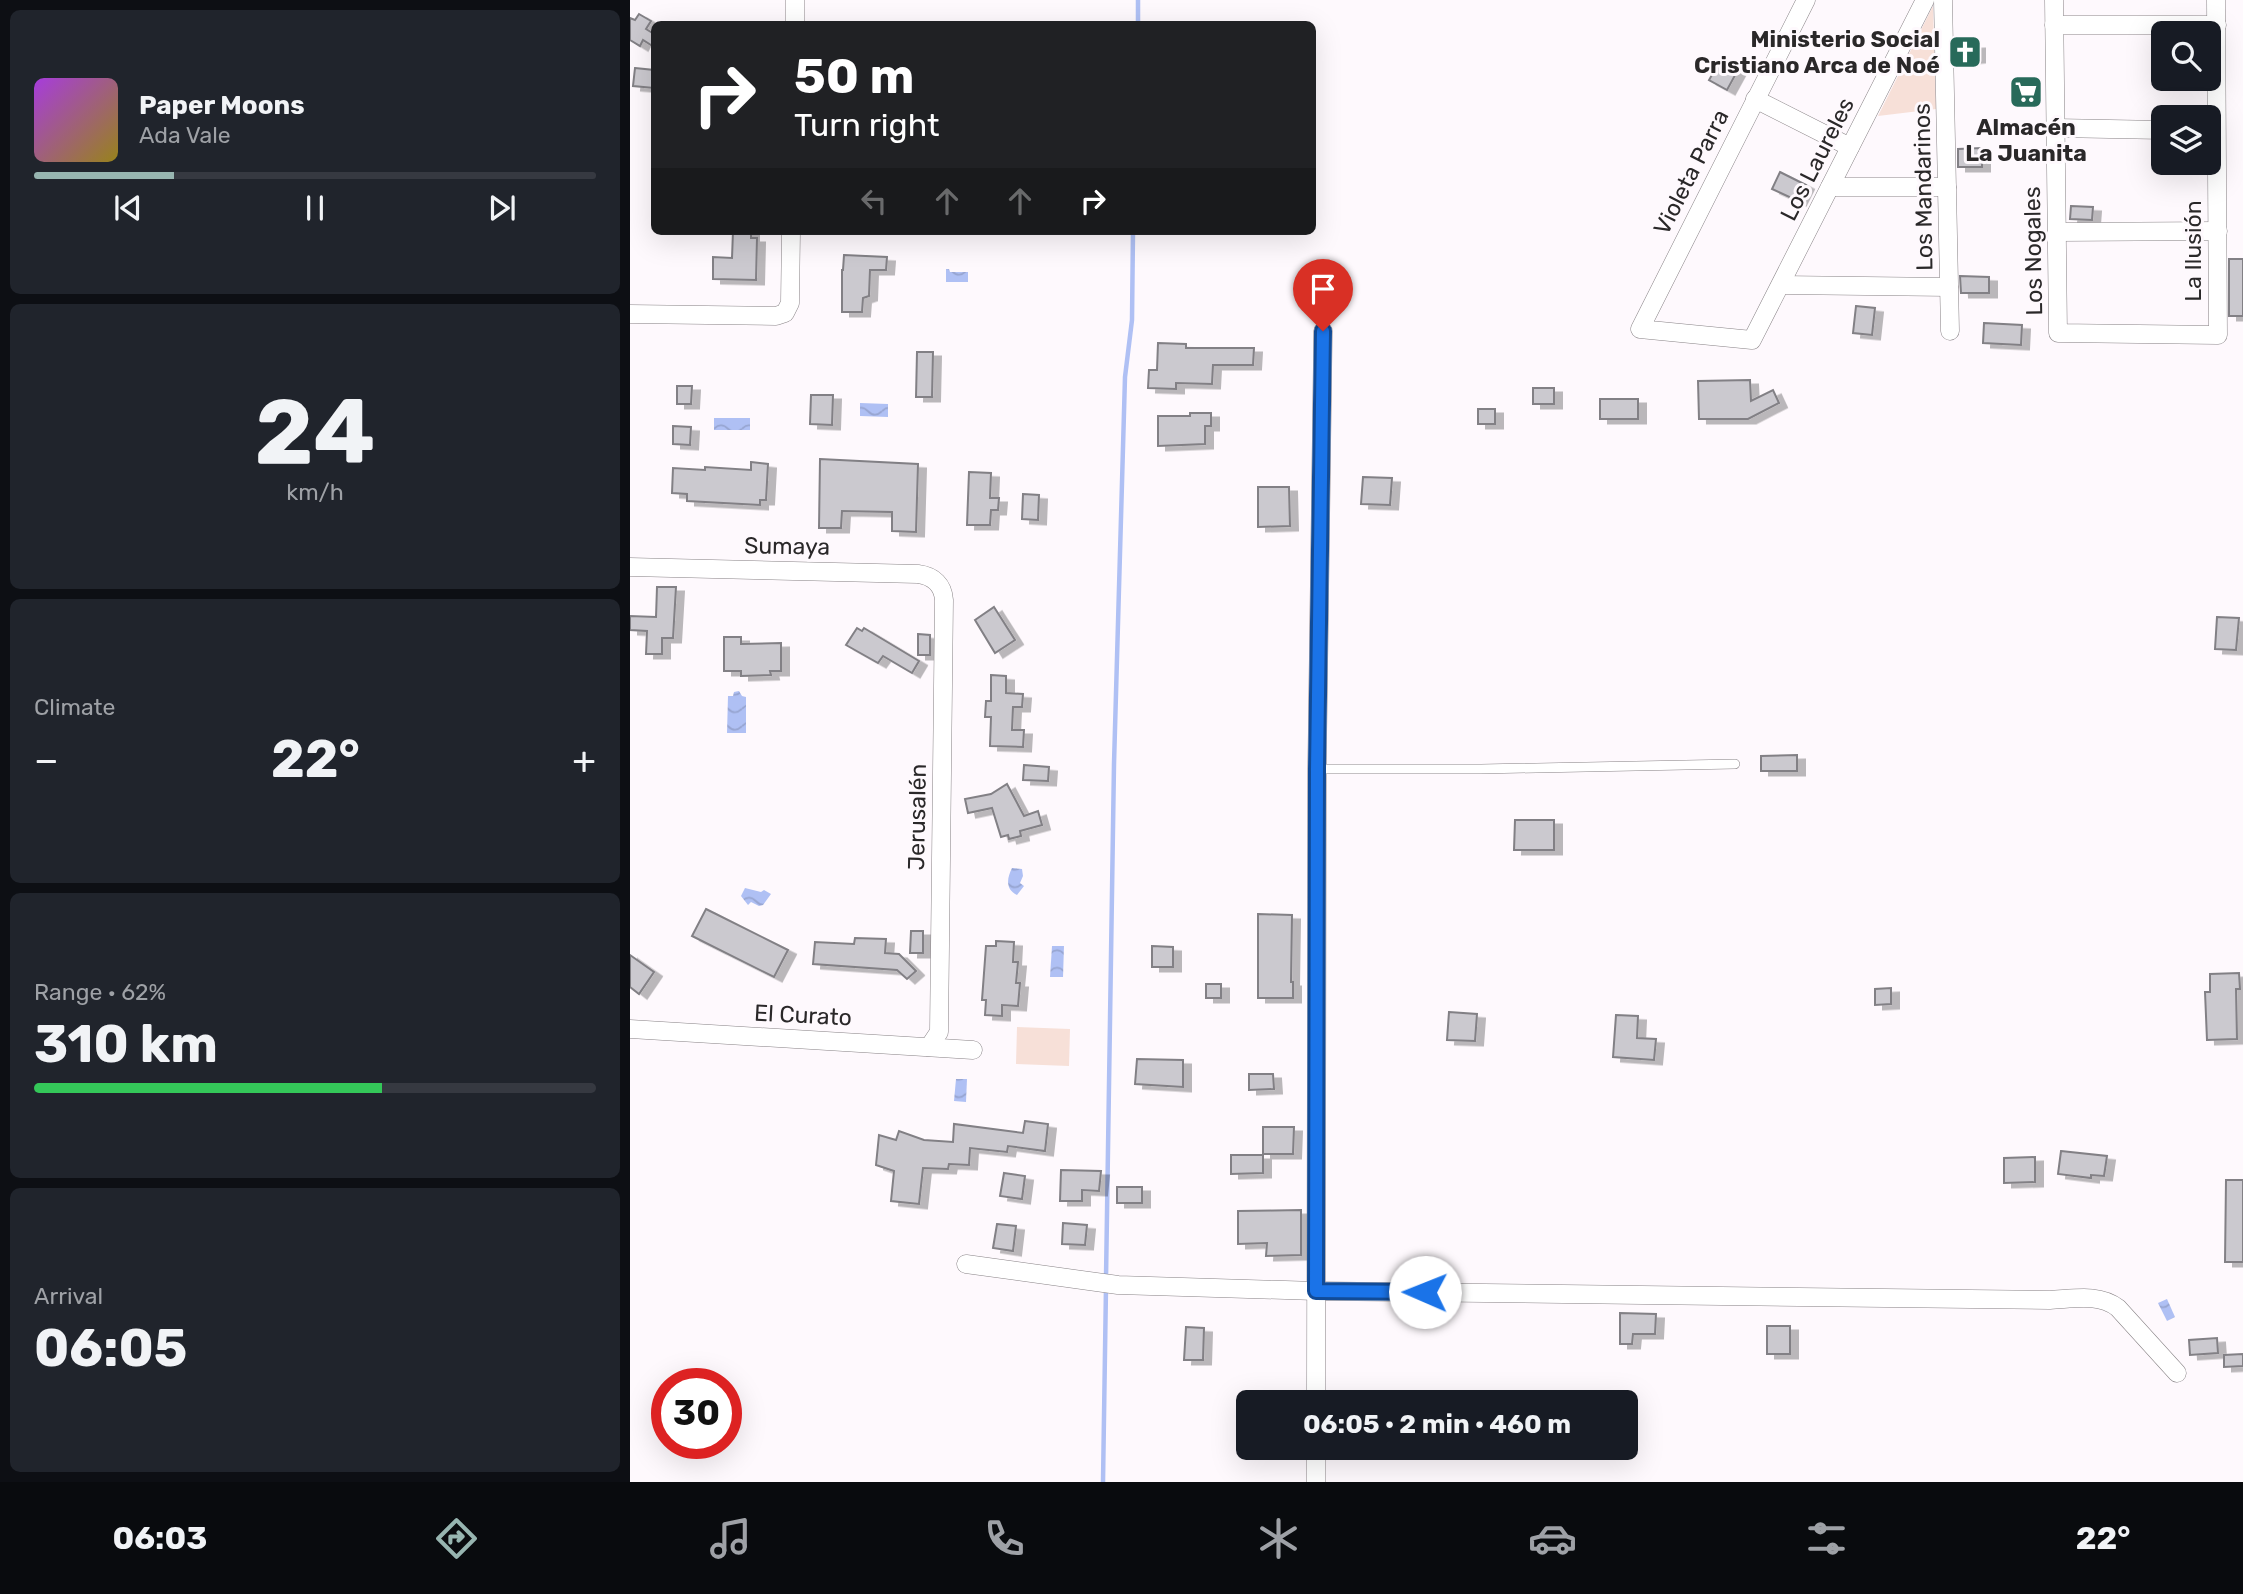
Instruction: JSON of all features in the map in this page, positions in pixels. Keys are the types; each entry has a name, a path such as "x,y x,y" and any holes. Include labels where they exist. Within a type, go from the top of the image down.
{"street":[{"path":"794,21 795,0"},
{"name":"Violeta Parra","path":"1752,340 1640,329 1806,0"},
{"name":"Los Laureles","path":"1752,340 1925,0"},
{"name":"Los Mandarinos","path":"1943,0 1950,331"},
{"name":"Los Nogales","path":"2054,0 2058,333"},
{"name":"La Ilusión","path":"2216,0 2217,21"},
{"path":"2054,25 2151,25"},
{"path":"1755,99 1850,147"},
{"path":"2056,128 2151,130"},
{"name":"La Ilusión","path":"2058,333 2218,335 2215,175"},
{"path":"1830,187 1947,187"},
{"path":"2057,232 2218,232"},
{"path":"630,314 776,316 785,313 790,303 791,235"},
{"path":"1781,285 1950,287"},
{"path":"1316,1390 1317,769 1323,331"},
{"name":"Sumaya","path":"630,567 918,574 930,577 939,585"},
{"name":"Jerusalén","path":"929,1047 939,1032 944,600 939,585"},
{"name":"El Curato","path":"630,1029 973,1050"},
{"path":"966,1264 1118,1285 1316,1291 2050,1300 2098,1298 2109,1301 2118,1308 2177,1373"},
{"path":"1316,1460 1316,1482"}],"lane":[{"path":"1317,769 1735,764"}],"shaded area":[{"path":"1933,6 1936,109 1878,116"},
{"path":"1017,1027 1070,1029 1069,1066 1016,1064"}],"water":[{"path":"946,269 950,272 968,272 968,282 946,282"},
{"path":"860,403 888,404 888,417 860,416"},
{"path":"714,418 750,418 750,430 714,430"},
{"path":"739,691 746,697 746,733 727,733 728,696"},
{"path":"1012,868 1022,869 1020,883 1024,886 1017,895 1010,890 1008,883"},
{"path":"745,888 761,892 764,890 771,894 763,905 751,902 748,905 741,896"},
{"path":"1052,946 1064,946 1063,977 1050,977"},
{"path":"956,1079 967,1079 966,1102 954,1101"},
{"path":"2167,1299 2175,1317 2167,1321 2158,1303"}],"building":[{"path":"639,14 651,21 646,29 651,32 651,45 643,40 640,46 630,40 630,18 635,20"},
{"name":"Ministerio Social Cristiano Arca de Noé","path":"1977,44 1977,58 1956,60 1955,45"},
{"path":"1721,59 1739,68 1727,90 1709,80"},
{"path":"635,68 651,70 651,88 633,86"},
{"path":"1982,148 1982,167 1958,167 1958,149"},
{"path":"1780,172 1806,185 1798,201 1772,189"},
{"path":"2071,206 2093,207 2092,220 2070,219"},
{"path":"733,235 751,235 751,238 757,238 756,280 713,279 713,257 732,258"},
{"path":"844,255 887,257 886,270 870,270 869,296 863,298 862,312 842,312"},
{"path":"2229,259 2243,259 2243,316 2229,316"},
{"path":"1960,276 1989,277 1989,293 1961,293"},
{"path":"1856,306 1875,308 1872,335 1853,333"},
{"path":"1984,323 2022,325 2021,345 1983,343"},
{"path":"1158,343 1186,344 1186,348 1254,348 1253,365 1213,365 1212,384 1176,383 1176,389 1148,388 1149,370 1157,370"},
{"path":"917,352 933,352 932,397 916,397"},
{"path":"1750,380 1751,401 1773,390 1779,403 1748,419 1699,419 1698,381"},
{"path":"677,386 692,386 691,404 677,404"},
{"path":"1533,388 1554,388 1554,404 1533,404"},
{"path":"811,395 833,395 832,425 810,424"},
{"path":"1600,399 1638,399 1638,419 1600,419"},
{"path":"1478,409 1495,409 1495,424 1478,424"},
{"path":"1190,413 1211,413 1211,426 1205,426 1205,444 1158,446 1158,416 1190,416"},
{"path":"673,426 691,427 690,445 673,444"},
{"path":"820,459 918,464 916,532 892,531 892,512 842,511 841,528 819,528"},
{"path":"751,462 768,464 766,500 760,500 760,505 687,501 687,494 672,493 673,468 751,470"},
{"path":"969,472 991,473 990,498 999,498 998,510 991,510 990,525 967,525"},
{"path":"1363,477 1392,478 1390,505 1361,504"},
{"path":"1258,487 1289,487 1290,526 1258,527"},
{"path":"1023,494 1039,495 1038,520 1022,519"},
{"path":"657,587 676,587 673,638 662,638 662,654 646,654 647,631 630,630 630,616 656,617"},
{"path":"994,607 1015,640 995,653 975,620"},
{"path":"2217,617 2239,618 2236,650 2215,649"},
{"path":"857,628 862,631 864,628 919,661 912,673 883,656 878,663 846,645"},
{"path":"918,634 930,635 930,655 918,655"},
{"path":"724,637 741,637 741,644 781,643 781,671 770,671 771,675 741,676 741,671 724,671"},
{"path":"991,675 1006,676 1006,693 1023,694 1022,707 1013,707 1012,730 1024,730 1023,747 990,746 991,717 985,717 986,701 991,701"},
{"path":"1797,755 1797,771 1761,771 1761,756"},
{"path":"1024,765 1049,767 1048,781 1023,780"},
{"path":"1007,784 1024,816 1038,811 1042,825 1020,831 1021,836 1009,839 1008,835 1001,837 992,808 968,813 965,799 991,794"},
{"path":"1515,820 1554,820 1554,850 1514,850"},
{"path":"706,909 788,950 774,977 692,936"},
{"path":"1258,914 1292,915 1293,998 1258,998"},
{"path":"911,931 923,931 923,953 910,953"},
{"path":"855,938 886,939 885,953 899,954 916,971 907,979 897,970 813,964 815,942 854,944"},
{"path":"996,941 1014,942 1013,962 1018,962 1016,983 1020,983 1018,1006 1002,1005 1002,1016 985,1015 986,1000 982,1000 986,946 996,946"},
{"path":"1152,946 1173,947 1173,967 1152,967"},
{"path":"630,955 654,972 639,994 630,987"},
{"path":"2239,973 2240,989 2236,989 2237,1039 2207,1040 2205,992 2210,992 2210,974"},
{"path":"1206,984 1221,984 1221,998 1206,998"},
{"path":"1891,988 1891,1004 1875,1005 1875,989"},
{"path":"1449,1012 1477,1014 1475,1041 1447,1040"},
{"path":"1616,1015 1638,1016 1637,1038 1656,1039 1654,1060 1613,1057"},
{"path":"1137,1059 1183,1060 1183,1087 1135,1084"},
{"path":"1249,1074 1273,1074 1274,1089 1249,1090"},
{"path":"1025,1121 1048,1124 1045,1151 1008,1146 1007,1152 970,1148 969,1165 949,1164 948,1169 923,1168 919,1204 891,1201 894,1171 876,1165 879,1135 896,1140 899,1131 924,1140 953,1142 954,1124 1023,1133"},
{"path":"1263,1127 1294,1127 1293,1154 1263,1154"},
{"path":"2061,1151 2107,1156 2104,1176 2091,1175 2091,1178 2058,1174"},
{"path":"1231,1155 1263,1155 1263,1173 1231,1174"},
{"path":"2035,1157 2035,1182 2004,1183 2004,1158"},
{"path":"1061,1170 1101,1171 1099,1191 1082,1190 1082,1201 1060,1201"},
{"path":"1004,1173 1025,1176 1022,1199 1000,1196"},
{"path":"2226,1180 2243,1180 2243,1262 2225,1262"},
{"path":"1117,1187 1142,1187 1142,1203 1117,1203"},
{"path":"1301,1210 1301,1255 1266,1256 1267,1243 1238,1244 1238,1211"},
{"path":"1063,1223 1087,1225 1085,1245 1062,1244"},
{"path":"997,1224 1016,1226 1013,1251 993,1248"},
{"path":"1620,1313 1656,1314 1655,1334 1633,1334 1632,1344 1620,1344"},
{"path":"1767,1326 1790,1326 1790,1354 1767,1354"},
{"path":"1186,1327 1204,1328 1203,1360 1184,1360"},
{"path":"2217,1338 2218,1353 2190,1355 2189,1340"},
{"path":"2243,1354 2243,1366 2224,1367 2224,1355"}],"waterway":[{"path":"1138,0 1138,21"},
{"path":"1106,1278 1114,764 1125,377 1132,320 1133,235"},
{"path":"1103,1482 1106,1287"}],"place":[{"name":"Ministerio Social Cristiano Arca de Noé","path":"1965,52"},
{"name":"Almacén La Juanita","path":"2026,92"}],"route":[{"path":"1323,331 1317,769 1316,1291 1425,1292"}]}
